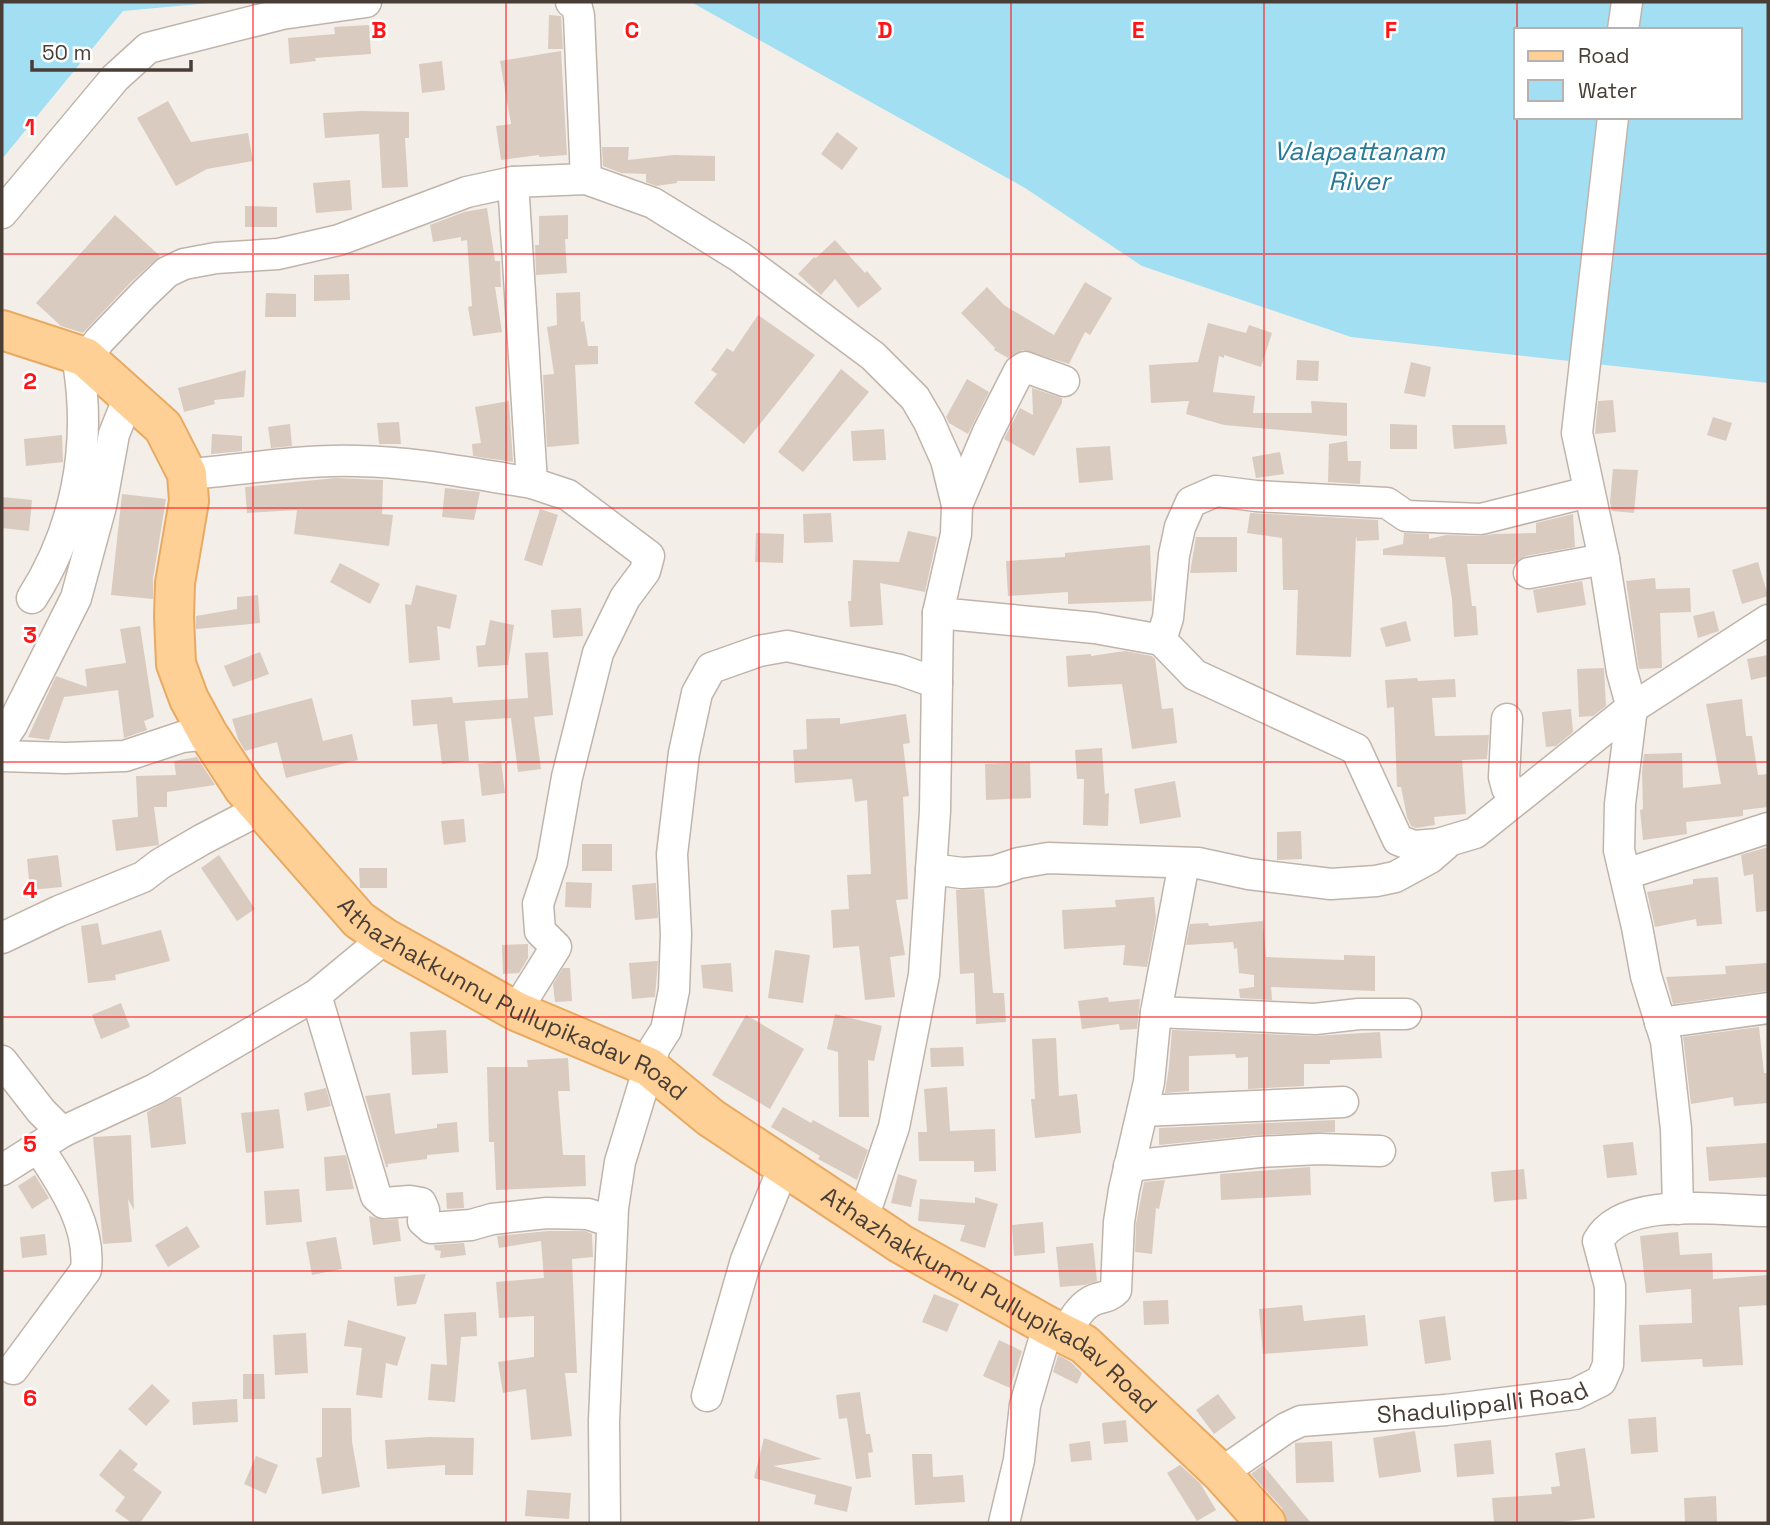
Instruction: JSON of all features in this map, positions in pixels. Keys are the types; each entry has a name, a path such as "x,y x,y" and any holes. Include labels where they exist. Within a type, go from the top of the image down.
{"main road":[{"name":"Athazhakkunnu Pullupikadav Road","path":"2,330 85,357 163,427 187,474 189,501 175,583 176,664 189,699 244,789 359,920 385,938 516,1011 649,1067 711,1118 901,1244 1084,1344 1221,1473 1255,1520"}],"street":[{"path":"2,213 115,78 148,48 282,14 366,2"},
{"path":"571,2 576,4 579,16 586,179"},
{"path":"1623,28 1627,2"},
{"path":"1613,119 1577,433 1604,559 1622,672 1632,708 1620,804 1619,850 1646,976 1666,1041 1676,1129 1678,1209"},
{"path":"32,598 71,515 81,470 83,399 79,368 85,357 152,286 167,272 184,264 216,258 278,254 339,240 467,192 513,182 586,179 653,203 740,257 873,356 915,398 929,422 946,460 957,505 956,534 938,613 935,811 922,988 894,1127 863,1218"},
{"path":"513,182 532,483"},
{"path":"957,505 988,432 1019,371 1025,367 1064,381"},
{"path":"2,740 76,598 101,506 114,434 130,397"},
{"path":"187,474 293,462 356,461 418,464 532,483 568,495 649,556 645,571 625,598 598,653 567,778 552,862 538,904 540,930 556,947 516,1011"},
{"path":"1161,640 1168,618 1174,555 1180,527 1191,502 1216,491 1256,496 1387,503 1406,516 1481,519 1588,492"},
{"path":"1529,573 1604,559"},
{"path":"938,613 1095,628 1161,640 1195,675 1356,749 1398,840 1413,846 1438,845 1475,833 1632,708 1768,620"},
{"path":"605,1523 604,1421 612,1222 620,1161 655,1047 666,1030 674,990 676,934 672,854 684,753 697,693 711,667 759,651 787,646 900,670 937,683"},
{"path":"1507,719 1504,777 1507,788 1514,793 1523,794"},
{"path":"2,756 125,756 182,737 208,734"},
{"path":"2,938 143,877 160,864 261,808"},
{"path":"1626,874 1768,828"},
{"path":"931,869 962,873 996,871 1019,863 1048,858 1198,863 1294,881 1331,884 1395,877 1430,858 1451,841"},
{"path":"1004,1523 1019,1460 1025,1405 1056,1331 1090,1302 1110,1297 1116,1290 1119,1222 1143,1111 1156,1012 1184,863"},
{"path":"2,1170 50,1139 155,1089 316,995 385,938"},
{"path":"316,995 376,1196 384,1203 421,1203 424,1210 423,1221 430,1228 471,1225 501,1217 547,1213 588,1214 612,1222"},
{"path":"1660,1023 1768,1008"},
{"path":"1156,1012 1315,1019 1359,1014 1406,1014"},
{"path":"2,1061 41,1111 88,1252 86,1270 13,1369"},
{"path":"1143,1111 1343,1102"},
{"path":"1129,1166 1222,1154 1281,1150 1380,1151"},
{"path":"707,1396 746,1260 784,1166"},
{"name":"Shadulippalli Road","path":"1221,1473 1286,1428 1301,1422 1446,1410 1575,1394 1601,1381 1608,1365 1610,1286 1598,1241 1605,1228 1626,1216 1654,1209 1768,1211"}],"water":[{"path":"2,2 221,2 123,11 2,159"},
{"name":"Valapattanam River","path":"691,2 1768,2 1768,383 1351,337 1142,266 1025,188"}],"building":[{"path":"549,15 561,16 563,49 548,49"},
{"path":"369,25 371,54 315,58 316,61 290,64 288,38 335,34 334,27"},
{"path":"561,51 567,155 539,155 501,160 496,126 511,124 500,61"},
{"path":"442,61 445,90 422,93 419,64"},
{"path":"168,101 191,142 248,133 253,161 207,169 176,186 137,118"},
{"path":"409,112 409,138 405,138 408,187 382,188 379,134 325,138 323,113"},
{"path":"837,132 858,148 842,170 821,154"},
{"path":"602,147 629,147 628,160 674,155 715,156 715,181 677,181 656,186 646,182 646,174 621,173 603,166"},
{"path":"350,180 352,210 316,213 313,183"},
{"path":"245,206 277,207 277,227 245,227"},
{"path":"487,208 495,261 500,261 501,287 495,287 502,332 473,336 468,307 472,306 467,240 461,241 461,237 433,242 430,225 464,212"},
{"path":"115,215 160,256 131,282 83,333 61,326 36,303"},
{"path":"568,215 568,239 565,239 567,273 536,275 535,245 539,245 539,216"},
{"path":"835,240 882,289 858,308 835,279 821,295 798,274"},
{"path":"349,274 350,300 314,301 314,275"},
{"path":"1085,282 1112,298 1090,335 1085,332 1069,364 1023,350 1008,358 994,350 961,313 987,287 1004,305 1054,335"},
{"path":"580,292 581,322 584,321 588,346 598,346 598,364 575,365 579,444 547,447 543,375 554,374 547,327 557,325 556,293"},
{"path":"266,293 296,294 296,317 265,317"},
{"path":"758,315 815,355 744,444 694,403 717,374 711,370 727,348 733,352"},
{"path":"1208,323 1246,333 1249,325 1272,333 1261,367 1224,355 1224,358 1219,356 1213,392 1255,396 1253,413 1312,413 1311,401 1347,403 1347,436 1224,425 1186,414 1189,401 1151,403 1149,365 1198,362"},
{"path":"1297,360 1319,361 1318,381 1296,380"},
{"path":"1411,362 1431,367 1425,397 1404,393"},
{"path":"841,369 869,392 803,472 778,452"},
{"path":"246,370 244,397 214,400 215,404 184,412 178,388"},
{"path":"967,379 989,392 968,434 949,423 946,417"},
{"path":"1032,388 1062,398 1062,403 1034,456 1004,439 1020,408 1033,415"},
{"path":"1613,400 1616,432 1595,434 1598,401"},
{"path":"509,401 513,462 473,456 472,444 481,443 475,407"},
{"path":"1713,417 1732,423 1726,441 1707,435"},
{"path":"399,422 401,444 379,444 377,423"},
{"path":"290,424 292,446 271,448 268,427"},
{"path":"1390,424 1417,425 1417,449 1390,449"},
{"path":"1452,425 1505,425 1507,444 1454,449"},
{"path":"884,429 886,460 853,461 851,431"},
{"path":"212,434 242,436 242,451 211,454"},
{"path":"62,435 63,462 26,466 24,439"},
{"path":"1347,441 1348,461 1361,461 1360,484 1328,482 1329,444"},
{"path":"1110,446 1113,480 1079,483 1076,448"},
{"path":"1280,452 1284,474 1256,478 1252,457"},
{"path":"1613,469 1638,470 1634,513 1612,511 1610,502"},
{"path":"336,478 383,480 382,514 393,515 389,546 294,534 297,510 247,513 245,487"},
{"path":"445,488 480,492 474,520 442,517"},
{"path":"122,494 166,499 153,579 153,599 111,595"},
{"path":"2,497 32,500 29,531 2,528"},
{"path":"540,509 558,515 542,566 524,560"},
{"path":"831,513 833,542 804,543 803,514"},
{"path":"1250,513 1378,520 1379,540 1357,541 1356,536 1351,657 1296,655 1298,590 1283,590 1282,538 1247,533"},
{"path":"1573,514 1575,547 1526,556 1515,564 1467,564 1472,606 1476,606 1478,635 1454,637 1452,599 1445,557 1383,555 1383,549 1403,544 1404,533 1429,534 1429,539 1446,535 1536,533 1536,523"},
{"path":"908,531 937,537 925,592 880,583 883,625 850,627 848,601 851,601 853,560 899,562"},
{"path":"756,533 784,534 783,563 755,562"},
{"path":"1196,537 1237,537 1237,572 1190,573"},
{"path":"1150,545 1152,601 1068,604 1068,592 1008,596 1006,561 1065,557 1065,553"},
{"path":"1758,562 1768,596 1742,604 1732,570"},
{"path":"340,563 380,584 370,604 330,582"},
{"path":"1655,578 1656,589 1690,588 1691,612 1660,613 1662,668 1639,669 1626,581"},
{"path":"1582,581 1586,605 1537,613 1533,590"},
{"path":"416,585 457,595 450,629 437,626 440,660 409,663 405,604 411,605"},
{"path":"258,595 260,623 196,629 196,616 237,609 237,597"},
{"path":"581,608 583,636 553,638 551,610"},
{"path":"1714,611 1719,631 1698,638 1693,616"},
{"path":"490,620 514,625 508,665 478,667 476,646 485,645"},
{"path":"1406,621 1411,641 1386,647 1380,628"},
{"path":"140,626 154,717 144,721 147,730 124,738 118,690 64,697 49,740 28,737 56,676 87,687 85,669 126,663 120,629"},
{"path":"1125,651 1152,656 1155,659 1162,709 1173,708 1177,743 1132,749 1122,684 1068,687 1066,656 1091,656"},
{"path":"260,652 269,674 233,687 224,666"},
{"path":"548,652 553,715 534,717 541,769 518,772 511,718 465,721 469,761 442,764 437,724 413,726 411,700 452,697 453,703 528,698 525,653"},
{"path":"1768,655 1768,676 1751,680 1747,659"},
{"path":"1604,668 1606,706 1593,716 1579,717 1577,669"},
{"path":"1417,678 1418,681 1455,679 1456,697 1432,698 1435,736 1489,735 1487,759 1462,760 1466,814 1434,817 1435,825 1416,828 1411,826 1401,787 1397,787 1394,707 1387,708 1385,680"},
{"path":"312,698 323,741 352,734 358,760 286,778 277,742 245,751 232,719"},
{"path":"1742,699 1746,736 1752,736 1758,775 1768,774 1768,807 1743,810 1743,816 1686,822 1687,834 1643,840 1640,810 1643,809 1644,754 1682,753 1683,788 1721,784 1706,704"},
{"path":"1571,709 1573,732 1556,746 1546,747 1542,712"},
{"path":"906,714 910,743 903,744 909,796 903,797 908,899 896,900 905,955 890,957 895,997 865,1000 859,946 833,948 831,910 849,909 847,875 871,874 867,800 855,802 852,779 795,783 793,750 807,749 806,719 840,718 840,724"},
{"path":"1102,748 1105,794 1109,793 1108,826 1083,825 1084,779 1077,779 1075,750"},
{"path":"197,757 215,785 167,792 167,807 154,807 159,845 116,851 112,820 138,817 136,776 176,775 174,761"},
{"path":"501,761 505,793 482,796 478,764"},
{"path":"1030,762 1031,798 986,800 985,764"},
{"path":"1175,781 1181,817 1140,824 1134,789"},
{"path":"464,819 466,842 444,845 441,821"},
{"path":"1301,831 1302,859 1277,860 1277,832"},
{"path":"582,844 612,844 612,871 582,871"},
{"path":"1768,847 1768,911 1756,912 1753,874 1744,876 1741,855"},
{"path":"58,855 62,887 30,890 27,859"},
{"path":"219,855 255,909 237,921 201,868"},
{"path":"359,868 387,868 387,888 360,888"},
{"path":"1718,877 1722,924 1697,926 1696,919 1655,927 1647,892 1693,884 1693,879"},
{"path":"566,882 592,883 591,908 565,907"},
{"path":"656,883 658,918 635,920 632,885"},
{"path":"984,889 993,993 1004,993 1006,1022 976,1024 974,973 960,974 956,890"},
{"path":"1154,897 1156,918 1147,967 1123,965 1125,945 1064,949 1062,910 1116,907 1115,900"},
{"path":"1263,921 1266,957 1344,960 1344,955 1375,956 1375,991 1271,987 1272,1000 1240,998 1239,989 1254,987 1254,975 1239,973 1237,948 1234,949 1233,942 1186,945 1190,924 1208,923 1209,926"},
{"path":"98,923 102,945 161,930 170,961 115,975 116,980 88,983 81,926"},
{"path":"528,944 528,958 519,973 503,974 502,945"},
{"path":"775,950 810,955 803,1003 768,998"},
{"path":"658,961 655,997 632,999 629,963"},
{"path":"731,963 733,992 703,988 701,965"},
{"path":"1768,963 1768,991 1673,1004 1666,977 1726,974 1725,966"},
{"path":"563,968 570,968 572,1001 555,1002 553,984"},
{"path":"1108,997 1109,1002 1140,999 1137,1029 1120,1030 1119,1024 1082,1029 1078,1001"},
{"path":"121,1003 130,1027 101,1039 92,1015"},
{"path":"835,1014 882,1026 874,1061 868,1060 869,1117 839,1117 838,1052 827,1049"},
{"path":"746,1015 804,1049 770,1109 712,1075"},
{"path":"1759,1027 1764,1073 1768,1073 1768,1103 1734,1106 1733,1097 1691,1104 1683,1037"},
{"path":"446,1030 448,1073 412,1075 410,1032"},
{"path":"1172,1030 1314,1036 1380,1032 1382,1058 1304,1064 1304,1086 1248,1089 1248,1057 1236,1058 1235,1054 1189,1056 1189,1091 1165,1093"},
{"path":"1056,1038 1059,1096 1077,1094 1081,1133 1035,1138 1031,1099 1035,1099 1032,1039"},
{"path":"963,1047 964,1066 931,1067 930,1048"},
{"path":"568,1058 570,1091 558,1091 563,1155 585,1155 586,1186 496,1190 494,1142 489,1142 487,1067 528,1067 527,1060"},
{"path":"947,1087 950,1131 995,1129 996,1171 974,1172 974,1161 919,1161 918,1132 927,1132 924,1089"},
{"path":"326,1088 331,1106 307,1111 304,1093"},
{"path":"390,1093 395,1134 457,1122 459,1152 427,1155 427,1159 388,1164 386,1167 365,1096"},
{"path":"175,1097 181,1097 186,1144 151,1148 147,1112"},
{"path":"783,1107 868,1150 857,1180 818,1159 820,1156 771,1127"},
{"path":"279,1109 284,1148 246,1153 241,1113"},
{"path":"1335,1120 1335,1132 1258,1135 1159,1145 1159,1128"},
{"path":"131,1135 134,1210 128,1199 132,1242 103,1244 93,1137"},
{"path":"1633,1142 1637,1175 1607,1178 1603,1145"},
{"path":"1768,1143 1768,1177 1709,1181 1706,1147"},
{"path":"346,1155 354,1189 326,1191 324,1157"},
{"path":"1310,1167 1311,1195 1221,1200 1220,1174"},
{"path":"1524,1169 1527,1199 1494,1202 1491,1172"},
{"path":"898,1174 917,1180 911,1207 891,1203"},
{"path":"35,1175 49,1198 32,1209 18,1186"},
{"path":"1165,1180 1159,1209 1156,1208 1152,1254 1135,1252 1136,1224 1144,1182"},
{"path":"299,1189 302,1222 266,1225 264,1191"},
{"path":"463,1192 464,1208 447,1209 446,1193"},
{"path":"975,1197 998,1204 985,1248 960,1241 965,1225 918,1221 920,1199 975,1203"},
{"path":"369,1216 385,1220 398,1219 401,1241 373,1245"},
{"path":"1043,1222 1045,1253 1014,1256 1012,1225"},
{"path":"187,1226 200,1247 168,1267 155,1245"},
{"path":"585,1231 592,1234 593,1257 572,1259 577,1373 565,1373 572,1436 531,1440 526,1389 503,1393 498,1362 534,1357 534,1316 499,1318 496,1282 544,1278 541,1241 499,1248 497,1236"},
{"path":"1678,1232 1680,1255 1712,1253 1713,1279 1768,1275 1768,1305 1739,1307 1743,1365 1703,1367 1702,1359 1641,1362 1639,1325 1692,1323 1691,1289 1646,1293 1640,1236"},
{"path":"45,1234 47,1255 22,1258 20,1237"},
{"path":"336,1237 342,1269 312,1275 306,1242"},
{"path":"464,1243 466,1255 440,1258 441,1251 435,1250 434,1245"},
{"path":"1093,1243 1097,1281 1060,1287 1056,1247"},
{"path":"426,1274 416,1304 397,1306 394,1277"},
{"path":"934,1294 959,1304 947,1332 922,1322"},
{"path":"1168,1300 1169,1324 1144,1325 1143,1301"},
{"path":"1302,1305 1304,1321 1365,1315 1368,1346 1263,1354 1259,1309"},
{"path":"476,1312 477,1336 461,1337 455,1402 428,1400 431,1364 447,1365 444,1314"},
{"path":"1445,1316 1451,1360 1425,1364 1419,1320"},
{"path":"348,1320 406,1337 397,1366 386,1363 382,1398 356,1395 362,1348 344,1346"},
{"path":"306,1333 308,1373 275,1375 273,1335"},
{"path":"999,1340 1022,1351 1010,1388 983,1376"},
{"path":"1058,1355 1071,1362 1082,1373 1077,1384 1053,1372"},
{"path":"243,1374 264,1374 265,1399 243,1399"},
{"path":"152,1384 170,1401 146,1426 128,1409"},
{"path":"860,1392 866,1434 870,1434 873,1452 868,1453 871,1477 856,1479 847,1418 839,1419 836,1395"},
{"path":"1218,1394 1236,1418 1214,1434 1196,1410"},
{"path":"237,1399 238,1422 193,1425 192,1402"},
{"path":"322,1408 351,1408 352,1442 360,1487 322,1494 316,1458 322,1457"},
{"path":"1656,1417 1658,1452 1631,1454 1628,1419"},
{"path":"1126,1420 1128,1442 1104,1444 1102,1423"},
{"path":"1415,1431 1421,1472 1379,1478 1373,1438"},
{"path":"474,1438 473,1475 445,1475 445,1465 387,1469 385,1440"},
{"path":"764,1438 822,1459 773,1466 852,1487 847,1512 814,1504 816,1495 754,1478"},
{"path":"1491,1440 1494,1474 1457,1477 1454,1444"},
{"path":"1090,1441 1092,1460 1071,1462 1069,1444"},
{"path":"1332,1441 1334,1482 1296,1483 1295,1443"},
{"path":"1585,1448 1595,1518 1550,1523 1494,1523 1492,1498 1552,1494 1551,1487 1560,1486 1555,1453"},
{"path":"120,1449 138,1464 133,1470 162,1492 140,1523 132,1523 115,1511 125,1497 99,1475"},
{"path":"912,1454 932,1454 933,1477 963,1475 965,1502 915,1505"},
{"path":"256,1456 278,1465 266,1494 244,1484"},
{"path":"1180,1465 1200,1483 1216,1510 1197,1521 1167,1473"},
{"path":"1263,1465 1311,1523 1287,1523 1282,1508 1251,1474"},
{"path":"527,1490 571,1493 569,1519 525,1516"},
{"path":"1716,1496 1717,1523 1685,1523 1684,1498"}]}
